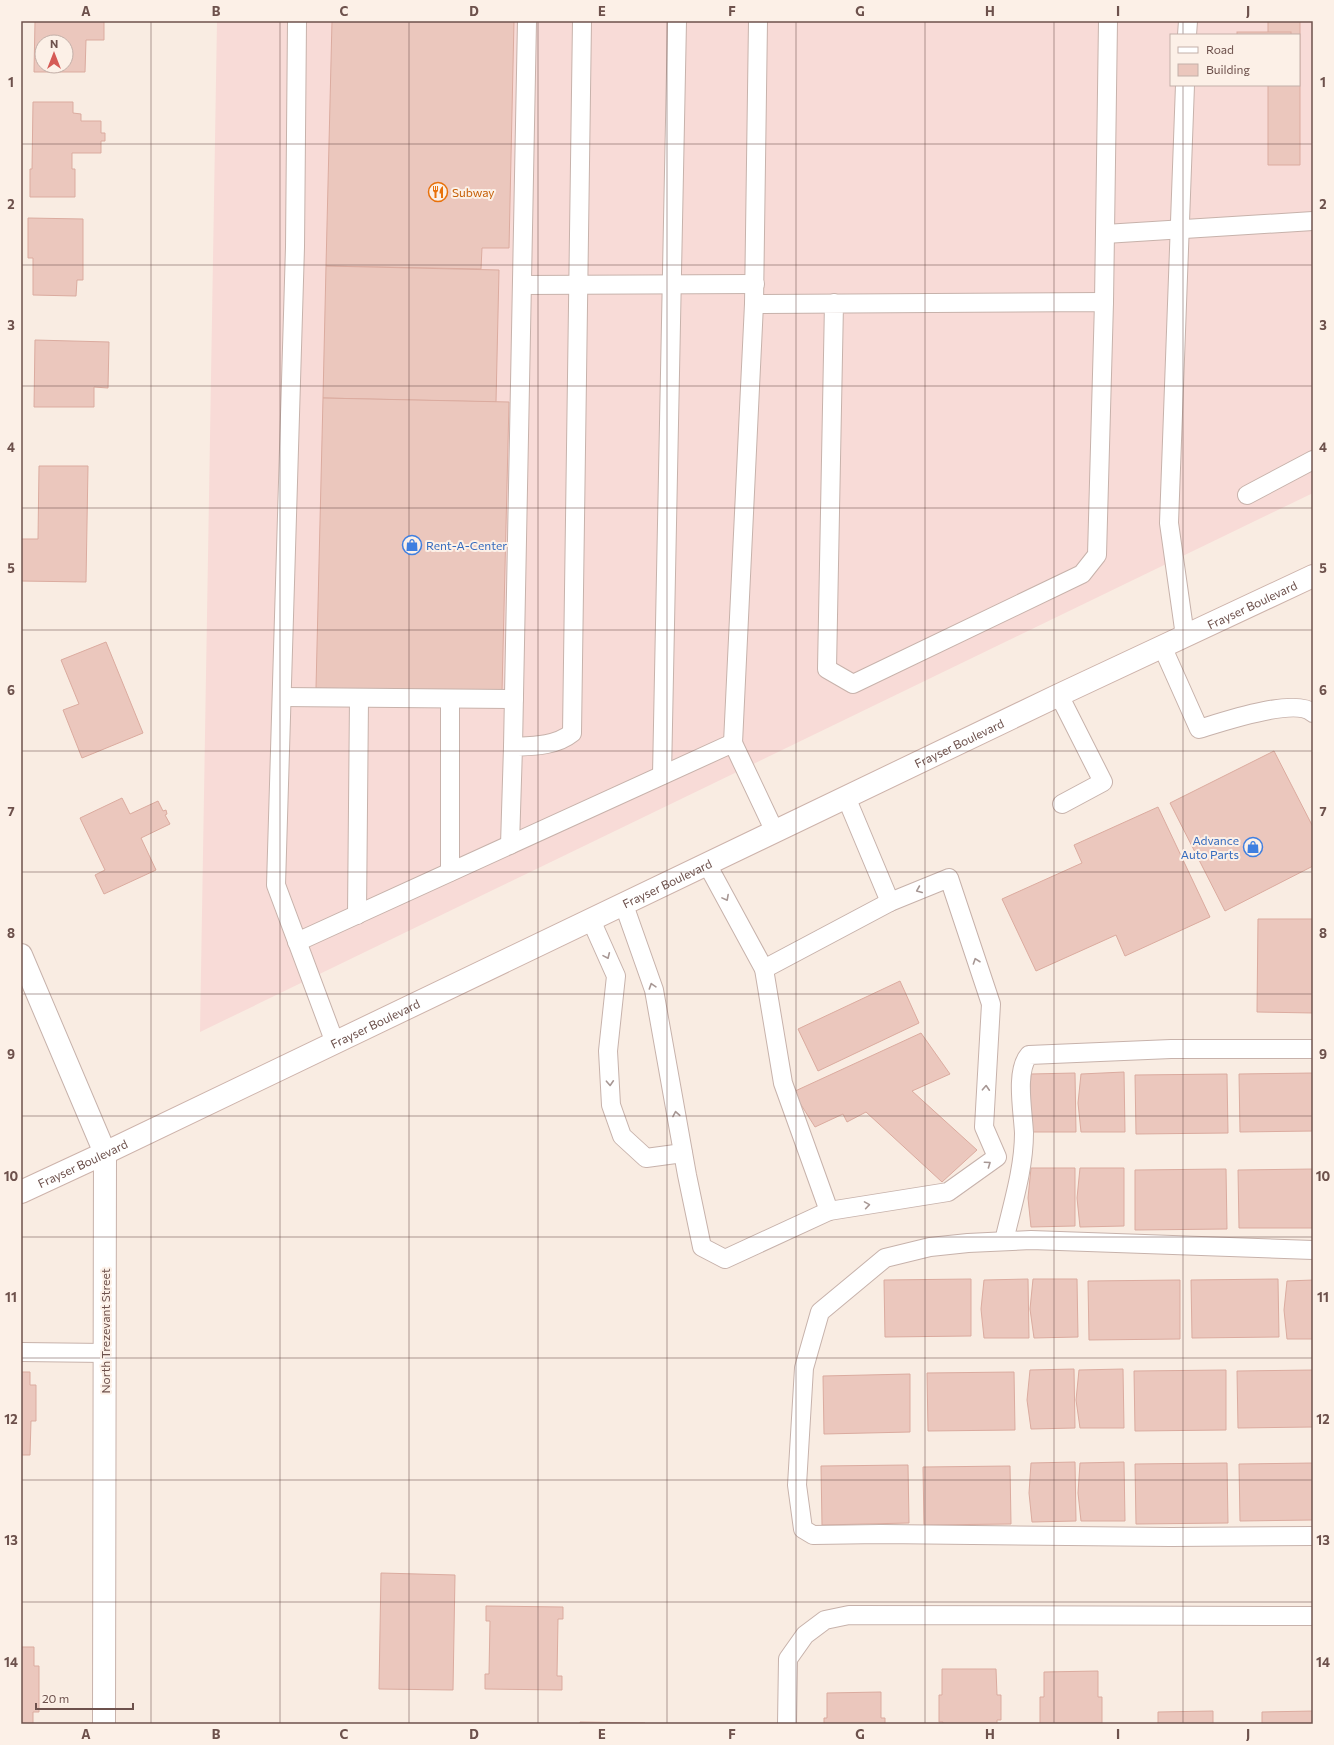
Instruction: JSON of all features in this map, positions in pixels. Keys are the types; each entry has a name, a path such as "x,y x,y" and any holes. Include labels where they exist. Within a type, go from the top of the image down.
{"main road":[{"name":"Frayser Boulevard","path":"21,1192 106,1153 1059,695 1313,576"},
{"name":"North Trezevant Street","path":"21,955 106,1153 104,1724"}],"lane":[{"path":"297,21 295,247 276,885 335,1043"},
{"path":"510,845 527,21"},
{"path":"513,747 540,746 565,739 572,733 582,21"},
{"path":"662,775 677,21"},
{"path":"758,21 755,284 733,743 775,832"},
{"path":"834,303 827,669 853,684 1082,574 1097,555 1104,302 1108,21"},
{"path":"1187,34 1188,21"},
{"path":"1185,636 1169,524 1186,86"},
{"path":"1105,234 1313,221"},
{"path":"522,284 755,284"},
{"path":"754,304 1104,302"},
{"path":"1247,496 1313,460"},
{"path":"1162,646 1199,728 1280,708 1309,710 1313,713"},
{"path":"1059,695 1103,782 1062,804"},
{"path":"282,697 450,700 514,699"},
{"path":"357,915 359,698"},
{"path":"450,700 450,872"},
{"path":"297,942 733,743"},
{"path":"846,797 890,902"},
{"path":"707,864 764,969 783,1083 829,1211"},
{"path":"624,904 654,990 683,1153 702,1247 725,1259 829,1211 948,1192 997,1158 984,1127 990,1004 949,878 890,902 764,969"},
{"path":"591,920 616,976 608,1051 611,1105 622,1136 646,1158 683,1153"},
{"path":"1004,1241 1023,1157 1024,1134 1022,1075 1024,1061 1029,1055 1171,1049 1313,1049"},
{"path":"1313,1250 1004,1241 968,1242 930,1247 885,1258 820,1312 804,1368 797,1485 803,1529 813,1535 882,1534 1163,1537 1313,1536"},
{"path":"21,1352 105,1353"},
{"path":"787,1724 788,1659 805,1635 825,1620 849,1615 1313,1616"}],"shaded area":[{"path":"217,21 1313,21 1313,493 200,1032"}],"building":[{"path":"35,21 104,21 104,40 86,40 85,72 74,72 74,34 35,34"},
{"path":"332,21 514,21 509,248 482,248 481,269 326,266"},
{"path":"1268,21 1300,21 1300,34 1268,34"},
{"path":"1237,32 1291,32 1291,34 1237,34"},
{"path":"1268,86 1300,86 1300,165 1268,165"},
{"path":"33,102 73,102 73,113 81,114 81,121 101,121 101,133 105,133 105,141 101,141 101,153 72,153 72,169 75,169 75,197 30,197"},
{"path":"28,218 83,219 83,280 77,280 76,296 33,295 33,258 28,258"},
{"path":"326,266 499,270 496,402 323,398"},
{"path":"35,340 109,342 108,388 94,387 94,407 34,407"},
{"name":"Rent-A-Center","path":"323,398 509,402 502,692 316,688"},
{"path":"39,466 88,466 86,582 21,581 21,539 38,539"},
{"path":"106,642 143,733 82,758 63,710 79,704 61,660"},
{"name":"Advance Auto Parts","path":"1274,751 1313,827 1313,866 1225,911 1170,803"},
{"path":"122,798 130,814 158,801 163,811 166,810 167,814 165,815 170,824 141,838 156,870 104,894 95,875 105,870 80,818"},
{"path":"1158,807 1210,917 1125,956 1116,935 1036,971 1002,899 1082,863 1074,845"},
{"path":"1258,919 1313,919 1313,1013 1257,1012"},
{"path":"900,981 919,1023 818,1071 798,1029"},
{"path":"921,1033 950,1074 912,1091 977,1150 942,1182 866,1112 847,1122 843,1114 815,1127 793,1092"},
{"path":"1124,1072 1125,1132 1081,1132 1078,1103 1081,1074"},
{"path":"1075,1073 1076,1132 1032,1132 1029,1103 1031,1074"},
{"path":"1313,1073 1313,1131 1240,1132 1239,1074"},
{"path":"1227,1074 1228,1133 1136,1134 1135,1075"},
{"path":"1031,1168 1075,1168 1075,1226 1031,1227 1028,1198"},
{"path":"1080,1168 1124,1168 1124,1226 1080,1227 1077,1198"},
{"path":"1226,1169 1227,1229 1135,1230 1135,1170"},
{"path":"1313,1169 1313,1228 1239,1228 1238,1170"},
{"path":"971,1279 971,1336 885,1337 884,1280"},
{"path":"1028,1279 1029,1338 984,1338 981,1309 984,1280"},
{"path":"1033,1279 1077,1279 1078,1337 1034,1338 1030,1309"},
{"path":"1278,1279 1279,1337 1192,1338 1191,1280"},
{"path":"1180,1280 1180,1339 1089,1340 1088,1281"},
{"path":"1313,1280 1313,1339 1287,1339 1284,1310 1287,1281"},
{"path":"1074,1369 1075,1428 1031,1429 1027,1400 1030,1370"},
{"path":"1123,1369 1124,1428 1080,1428 1076,1400 1079,1370"},
{"path":"1226,1370 1226,1430 1135,1431 1134,1371"},
{"path":"1313,1370 1313,1427 1238,1428 1237,1371"},
{"path":"21,1372 30,1372 30,1385 36,1385 36,1421 31,1421 30,1455 21,1455"},
{"path":"1014,1372 1015,1430 928,1431 927,1373"},
{"path":"910,1374 910,1432 824,1434 823,1376"},
{"path":"1075,1462 1076,1521 1032,1522 1029,1493 1031,1463"},
{"path":"1124,1462 1125,1521 1081,1521 1078,1493 1080,1463"},
{"path":"1227,1463 1228,1523 1136,1524 1135,1464"},
{"path":"1313,1463 1313,1520 1240,1521 1239,1464"},
{"path":"908,1465 909,1523 822,1525 821,1466"},
{"path":"1010,1466 1011,1524 924,1525 923,1467"},
{"path":"381,1573 455,1575 453,1690 379,1689"},
{"path":"486,1606 563,1607 563,1619 558,1619 557,1676 562,1676 562,1690 485,1689 485,1674 489,1674 490,1621 486,1621"},
{"path":"21,1647 34,1647 34,1666 39,1666 39,1712 33,1712 33,1724 21,1724"},
{"path":"942,1669 996,1669 997,1695 1001,1695 1001,1720 997,1720 997,1724 943,1724 943,1722 939,1722 939,1695 942,1695"},
{"path":"1098,1671 1098,1697 1102,1697 1102,1723 1040,1724 1040,1697 1044,1697 1044,1672"},
{"path":"881,1692 881,1718 885,1718 885,1724 824,1724 824,1718 827,1718 827,1693"},
{"path":"1213,1711 1213,1724 1158,1724 1158,1712"},
{"path":"1313,1711 1313,1724 1262,1724 1262,1712"},
{"path":"580,1722 645,1723 645,1724 580,1724"}],"place":[{"name":"Subway","path":"438,192"},
{"name":"Rent-A-Center","path":"412,545"},
{"name":"Advance Auto Parts","path":"1253,847"}]}
